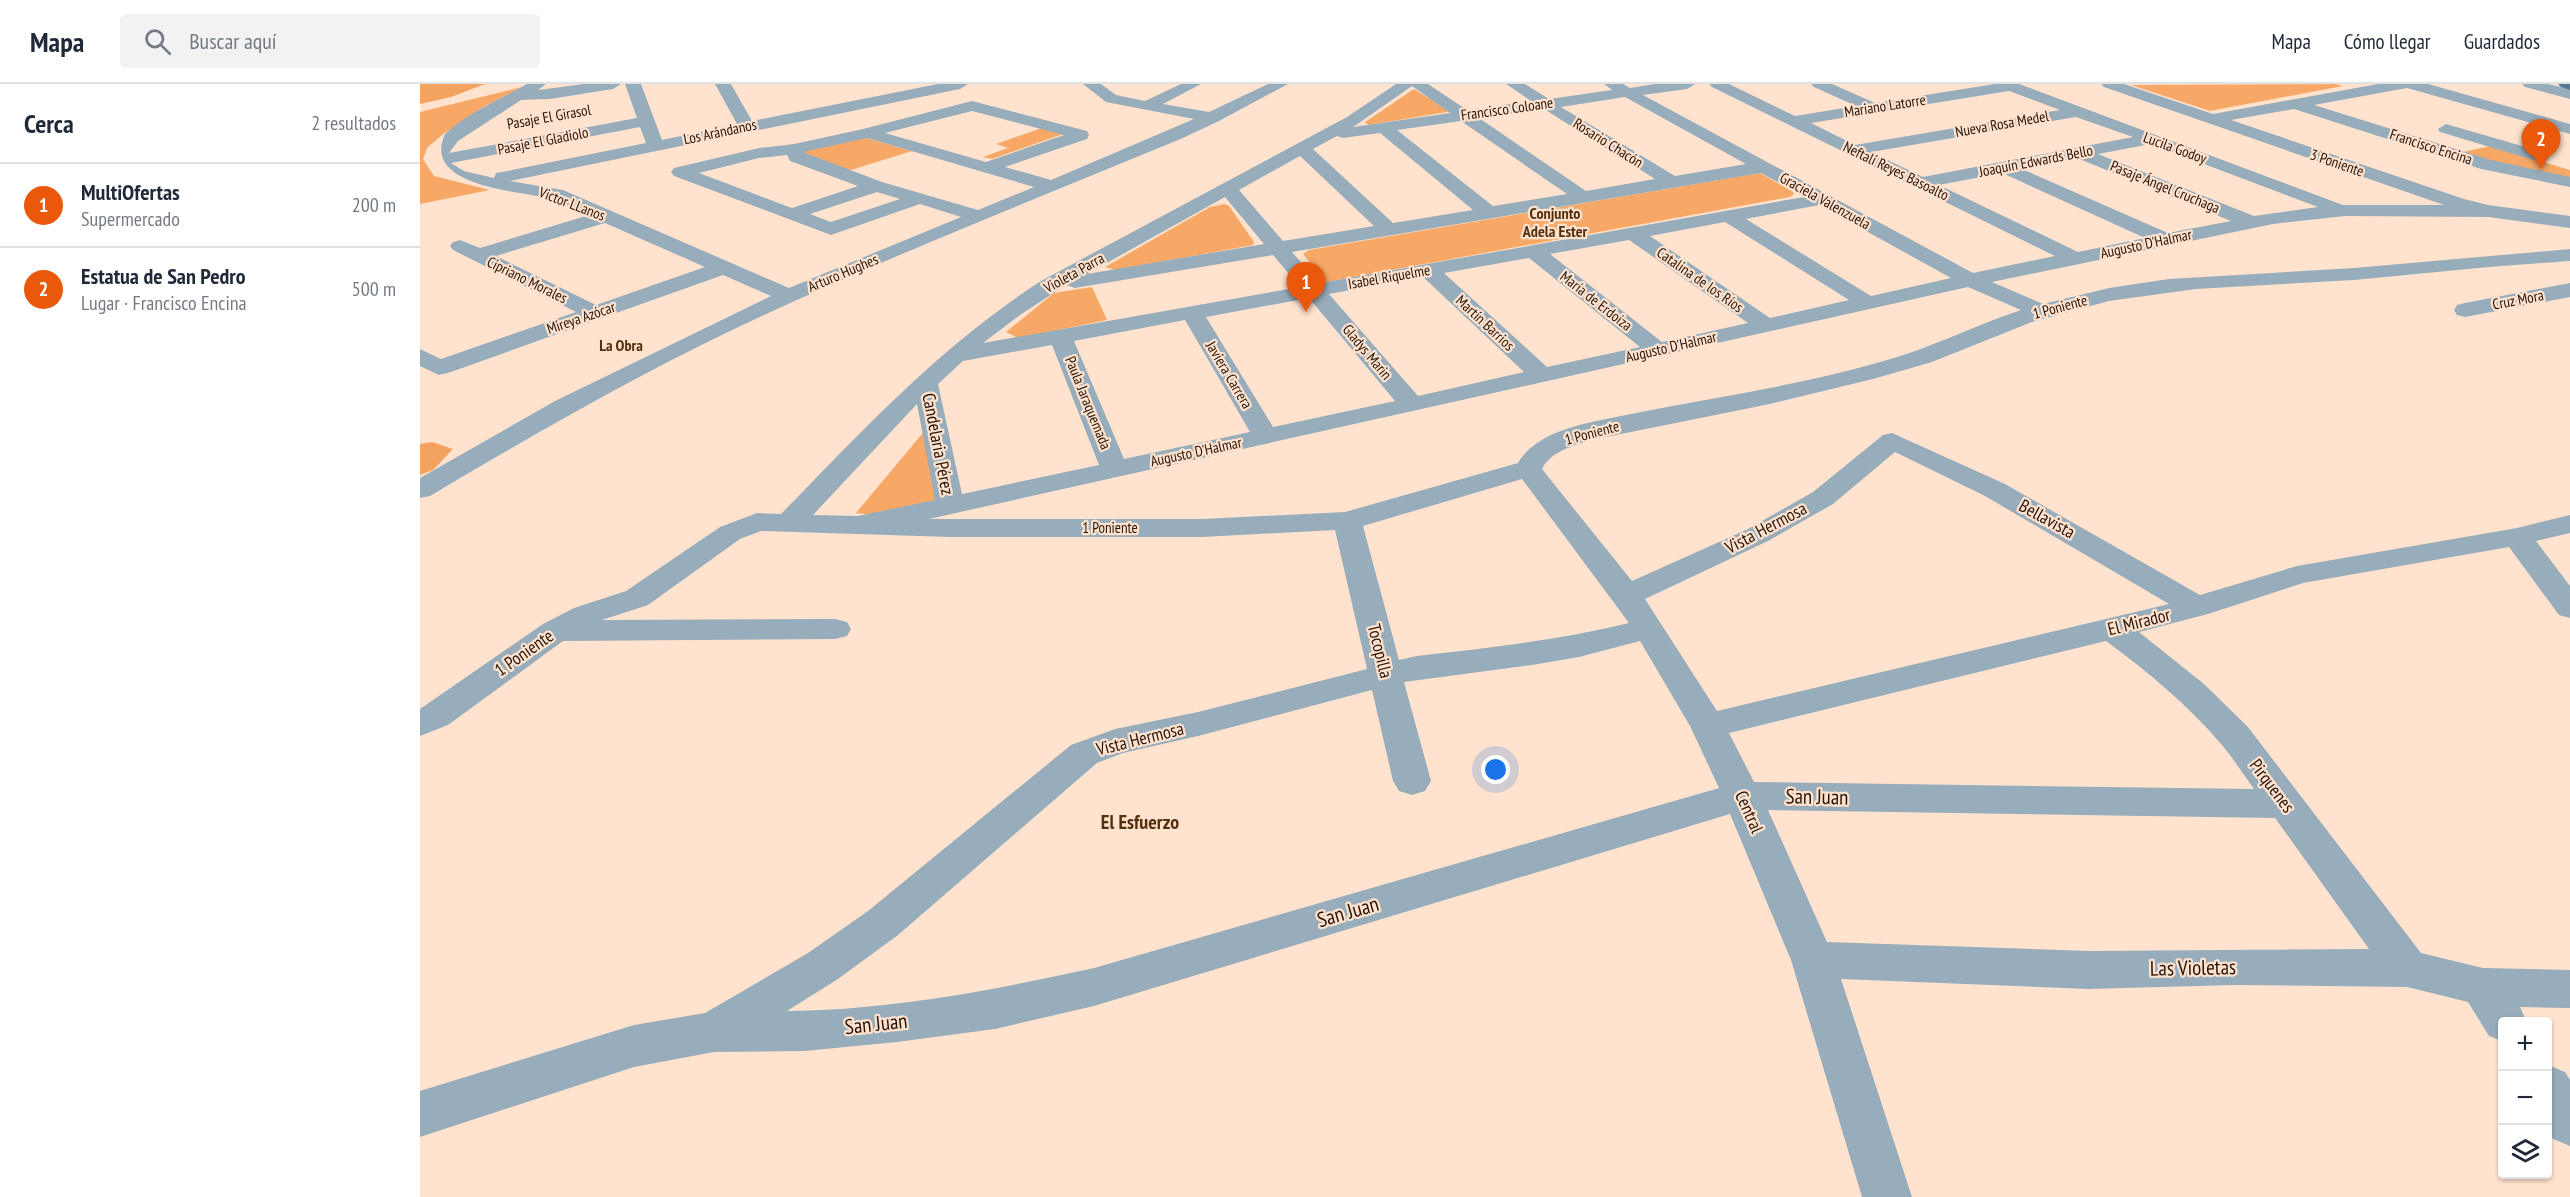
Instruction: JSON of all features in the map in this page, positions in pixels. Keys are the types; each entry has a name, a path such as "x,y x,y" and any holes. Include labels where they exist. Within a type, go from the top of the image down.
{"street":[{"path":"440,160 442,147 459,132 538,84"},
{"path":"516,96 550,94 613,84"},
{"path":"633,84 634,102 647,121 655,146"},
{"path":"723,84 747,127"},
{"name":"Los Arándanos","path":"480,181 836,109 911,89 960,84"},
{"path":"1146,106 1193,84"},
{"name":"Arturo Hughes","path":"420,490 592,391 789,296 1213,118 1280,84"},
{"name":"Violeta Parra","path":"788,524 925,382 1017,307 1049,286 1327,135 1370,110 1406,84"},
{"path":"1418,84 1583,197"},
{"name":"Rosario Chacón","path":"1514,84 1672,182"},
{"name":"Francisco Coloane","path":"1327,135 1546,104 1620,88 1687,84"},
{"name":"Neftalí Reyes Basoalto","path":"1717,84 2075,258"},
{"path":"1819,84 1873,108"},
{"path":"1911,84 1943,97"},
{"name":"3 Poniente","path":"2109,84 2444,199 2488,211 2570,222"},
{"path":"2211,119 2403,84"},
{"path":"2411,84 2570,129"},
{"name":"Mariano Latorre","path":"1794,121 2008,85"},
{"name":"Lucila Godoy","path":"2008,85 2345,210"},
{"path":"1098,86 1111,99 1213,118"},
{"name":"Graciela Valenzuela","path":"1620,88 1970,280 2041,311"},
{"path":"2532,91 2567,89"},
{"path":"822,92 836,109"},
{"name":"Nueva Rosa Medel","path":"1853,150 2152,99"},
{"name":"Francisco Encina","path":"2295,104 2510,172 2570,182"},
{"path":"920,198 831,229 680,172 759,153 794,149 867,133 972,106 1081,135 985,168"},
{"path":"2395,136 2509,112"},
{"name":"Pasaje El Gladiolo","path":"440,160 647,121"},
{"name":"Pasaje El Girasol","path":"459,132 504,124"},
{"path":"1383,127 1489,213"},
{"path":"2439,127 2570,166"},
{"path":"867,133 1052,186"},
{"name":"Joaquín Edwards Bello","path":"1921,183 2151,139"},
{"path":"1302,148 1388,230"},
{"path":"794,149 796,157 876,186 980,216"},
{"name":"Pasaje Ángel Cruchaga","path":"2079,153 2252,222"},
{"name":"Victor LLanos","path":"440,160 450,170 480,181 548,192 789,296"},
{"path":"1049,286 1763,167"},
{"path":"2003,167 2166,240"},
{"path":"793,214 876,186"},
{"name":"Gladys Marin","path":"1228,189 1412,405"},
{"name":"Isabel Riquelme","path":"956,355 1822,199"},
{"name":"Augusto D'Halmar","path":"860,525 1970,280 2252,222 2295,214 2345,210 2488,211"},
{"name":"Cipriano Morales","path":"595,313 469,250 607,216"},
{"path":"1728,216 1868,303"},
{"name":"Catalina de los Ríos","path":"1633,233 1767,326"},
{"name":"María de Erdoíza","path":"1533,251 1658,350"},
{"name":"1 Poniente","path":"420,724 435,716 555,631 585,615 637,598 730,533 757,522 951,528 1202,528 1347,521 1528,470 1531,458 1536,453 1569,438 1632,422 1722,406 1893,366 1938,352 1989,329 2041,311 2094,298 2159,287 2353,274 2570,255"},
{"name":"Mireya Azócar","path":"429,362 595,313 724,267"},
{"name":"Martín Barrios","path":"1428,270 1542,376"},
{"name":"Cruz Mora","path":"2465,310 2570,290"},
{"name":"Javiera Carrera","path":"1191,313 1266,437"},
{"name":"Paula Jaraquemada","path":"1061,337 1115,470"},
{"name":"Candelaria Pérez","path":"925,382 950,505"},
{"name":"Vista Hermosa","path":"1627,595 1758,536 1823,498 1892,441"},
{"name":"Bellavista","path":"1892,441 1995,490 2197,607"},
{"name":"Central","path":"1528,470 1627,595 1708,726 1742,796 1813,960 1887,1197"},
{"name":"Tocopilla","path":"1347,521 1412,781"},
{"name":"El Mirador","path":"1708,726 2112,629 2197,607 2297,575 2470,543 2517,537 2570,524"},
{"path":"2517,537 2570,608"},
{"name":"1 Poniente","path":"613,632 637,598"},
{"name":"Vista Hermosa","path":"714,1032 823,966 883,922 1084,754 1115,742 1198,724 1417,668 1570,648 1649,628"},
{"path":"555,631 835,629"},
{"name":"Pirquenes","path":"2112,629 2158,663 2206,704 2235,736 2406,968"},
{"name":"San Juan","path":"420,1114 623,1050 714,1032 805,1030 897,1022 995,1009 1094,987 1742,796 2286,804"},
{"name":"Las Violetas","path":"1813,960 2089,970 2235,967 2406,968 2494,1004 2570,989"},
{"path":"2552,1096 2570,1123"}],"shaded area":[{"path":"420,84 485,84 451,97 420,104"},
{"path":"2336,84 2343,86 2210,111 2131,85"},
{"path":"526,86 485,106 442,135 427,148 423,159 434,176 490,190 420,204 420,112"},
{"path":"1414,89 1448,110 1447,112 1368,125 1365,122"},
{"path":"1042,128 1063,134 992,159 983,157 1008,148 996,144"},
{"path":"859,136 912,151 851,170 799,156 805,147"},
{"path":"2490,146 2570,170 2570,179 2459,153"},
{"path":"1760,173 1794,194 1790,197 1326,282 1303,254 1309,250"},
{"path":"1224,204 1229,206 1254,242 1253,245 1116,270 1105,267 1210,207"},
{"path":"1092,287 1107,320 1018,338 1006,332 1054,293"},
{"path":"927,428 936,504 872,515 856,513"},
{"path":"432,442 453,449 433,470 420,475 420,444"}],"place":[{"name":"Estatua de San Pedro","path":"2541,169"},
{"name":"MultiOfertas","path":"1306,312"}],"district":[{"name":"Conjunto Adela Ester","path":"1555,222"},
{"name":"La Obra","path":"621,345"},
{"name":"El Esfuerzo","path":"1140,822"}]}
